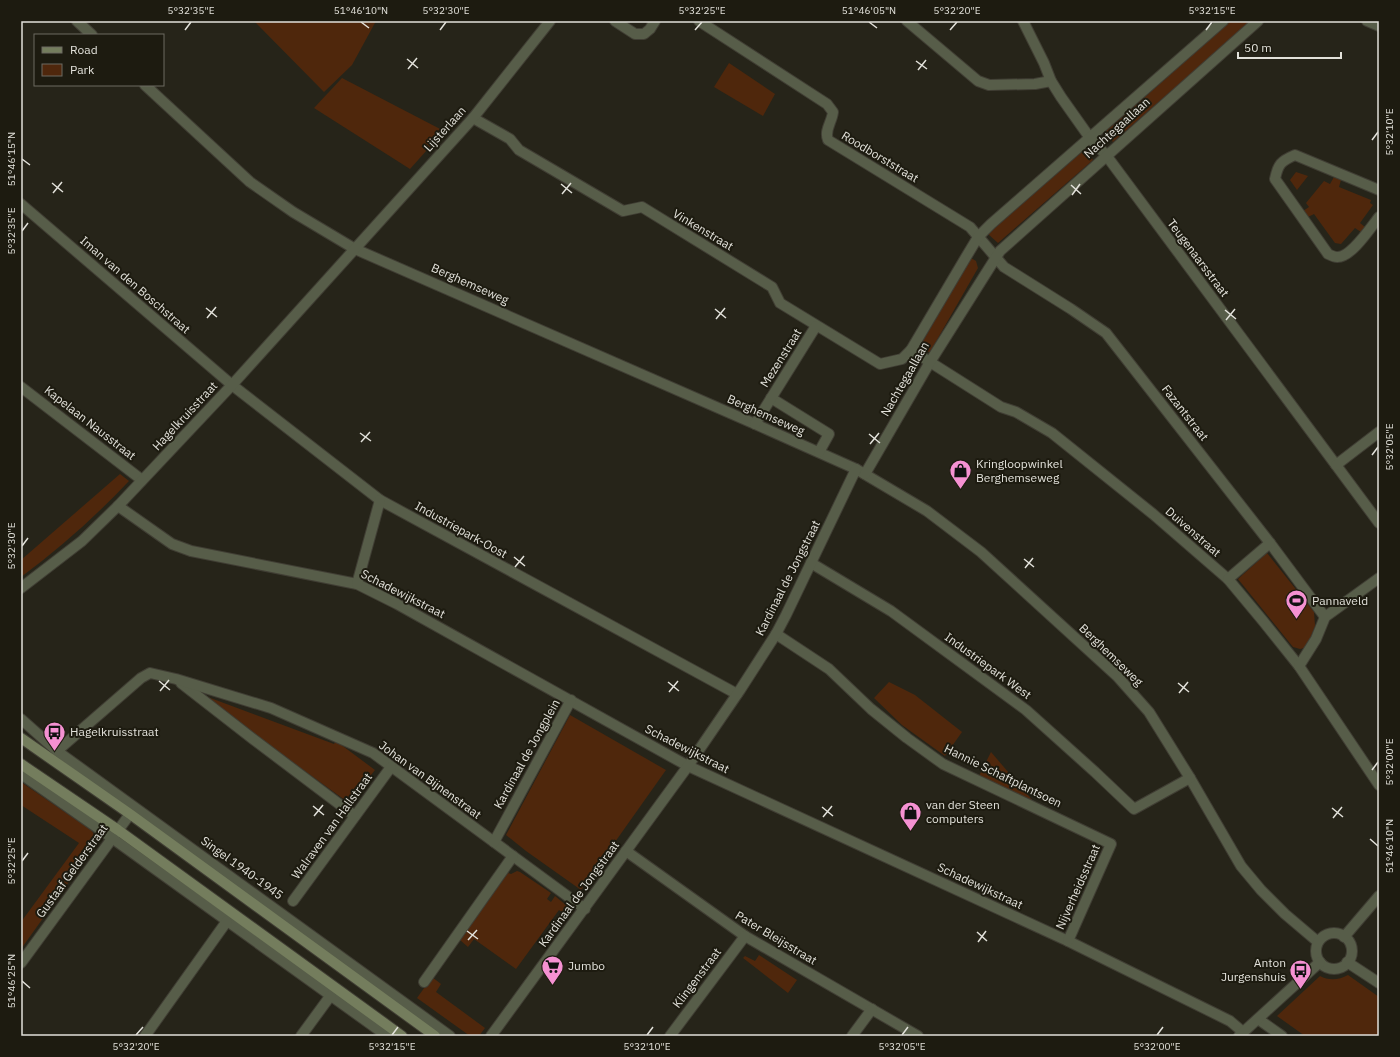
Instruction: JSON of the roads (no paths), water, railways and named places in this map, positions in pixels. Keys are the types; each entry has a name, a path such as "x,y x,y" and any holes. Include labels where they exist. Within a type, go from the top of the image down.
{"main road":[{"name":"Singel 1940-1945","path":"21,738 130,814 435,1036"},
{"path":"21,764 115,834 402,1036"}],"street":[{"path":"77,21 91,34"},
{"name":"Lijsterlaan","path":"355,249 473,118 550,21"},
{"path":"614,21 635,34 644,34 650,29 655,21"},
{"name":"Roodborststraat","path":"698,21 827,104 833,112 832,120 826,131 828,140 970,227 978,237"},
{"path":"907,21 978,80 989,85 1035,84 1051,81"},
{"name":"Teugenaarsstraat","path":"1023,21 1044,63 1051,81 1090,138 1106,155 1379,523"},
{"name":"Nachtegaallaan","path":"911,350 978,237 1223,21"},
{"name":"Nachtegaallaan","path":"860,472 995,256 1106,155 1258,21"},
{"path":"1366,21 1379,26"},
{"name":"Berghemseweg","path":"145,86 250,182 293,212 355,249 819,452 860,472 927,511 982,552 1117,676 1149,712 1190,778 1241,866 1261,890 1285,914 1318,942"},
{"name":"Vinkenstraat","path":"473,118 510,139 519,150 623,211 642,208 655,215 772,287 780,303 880,364 902,359 911,350"},
{"path":"1379,190 1295,155 1285,159 1278,167 1275,179 1328,254 1337,257 1346,255 1359,243 1379,217"},
{"name":"Iman van den Boschstraat","path":"21,204 232,385"},
{"path":"978,237 995,256"},
{"name":"Hagelkruisstraat","path":"21,588 82,541 118,506 232,385 355,249"},
{"name":"Fazantstraat","path":"995,256 1004,267 1072,309 1106,333 1270,543 1325,617"},
{"name":"Mezenstraat","path":"755,424 816,326"},
{"name":"Duivenstraat","path":"911,350 1001,407 1016,412 1052,433 1153,514 1228,579 1299,666 1379,785"},
{"name":"Industriepark-Oost","path":"232,385 380,500 737,694"},
{"name":"Kapelaan Nausstraat","path":"21,387 142,480"},
{"name":"Berghemseweg","path":"771,398 829,434 819,452"},
{"path":"1336,465 1379,432"},
{"name":"Kardinaal de Jongstraat","path":"737,694 776,634 811,563 860,472"},
{"path":"357,584 380,500"},
{"name":"Schadewijkstraat","path":"118,506 172,544 191,550 357,584 397,604 688,766 1068,941 1230,1021 1241,1034"},
{"path":"1228,579 1270,543"},
{"name":"Industriepark West","path":"811,563 891,611 1026,710 1134,809 1190,778"},
{"path":"1299,666 1316,639 1325,617 1379,578"},
{"name":"Hannie Schaftplantsoen","path":"776,634 829,670 871,710 943,764 1111,844"},
{"name":"Johan van Bijnenstraat","path":"57,751 141,678 150,673 176,679 271,708 373,753 585,909"},
{"name":"Johan van Bijnenstraat","path":"176,679 252,739 355,816"},
{"path":"688,766 737,694"},
{"name":"Kardinaal de Jongplein","path":"494,842 571,700"},
{"name":"Singel 1940-1945","path":"21,719 57,751 450,1036"},
{"name":"Kardinaal de Jongstraat","path":"491,1036 688,766"},
{"name":"Walraven van Hallstraat","path":"293,901 391,767"},
{"path":"21,774 115,834 227,921 387,1036"},
{"name":"Gustaaf Gelderstraat","path":"21,963 130,814"},
{"name":"Nijverheidsstraat","path":"1068,941 1111,844"},
{"name":"Pater Bleijsstraat","path":"626,851 745,936 918,1036"},
{"path":"424,982 513,856"},
{"path":"1344,937 1379,896"},
{"path":"144,1036 227,921"},
{"path":"1330,934 1338,934 1344,937 1349,942 1351,956 1341,967 1334,969 1326,967 1316,956 1318,942 1323,937 1330,934"},
{"name":"Klingenstraat","path":"670,1036 745,936"},
{"path":"1241,1034 1320,962"},
{"path":"1347,962 1379,983"},
{"path":"301,1036 331,995"},
{"path":"852,1036 872,1009"},
{"path":"1258,1019 1282,1036"}],"place":[{"name":"Kringloopwinkel Berghemseweg","path":"961,490"},
{"name":"Pannaveld","path":"1297,620"},
{"name":"Hagelkruisstraat","path":"55,752"},
{"name":"van der Steen computers","path":"911,832"},
{"name":"Jumbo","path":"553,986"},
{"name":"Anton Jurgenshuis","path":"1301,990"}]}
